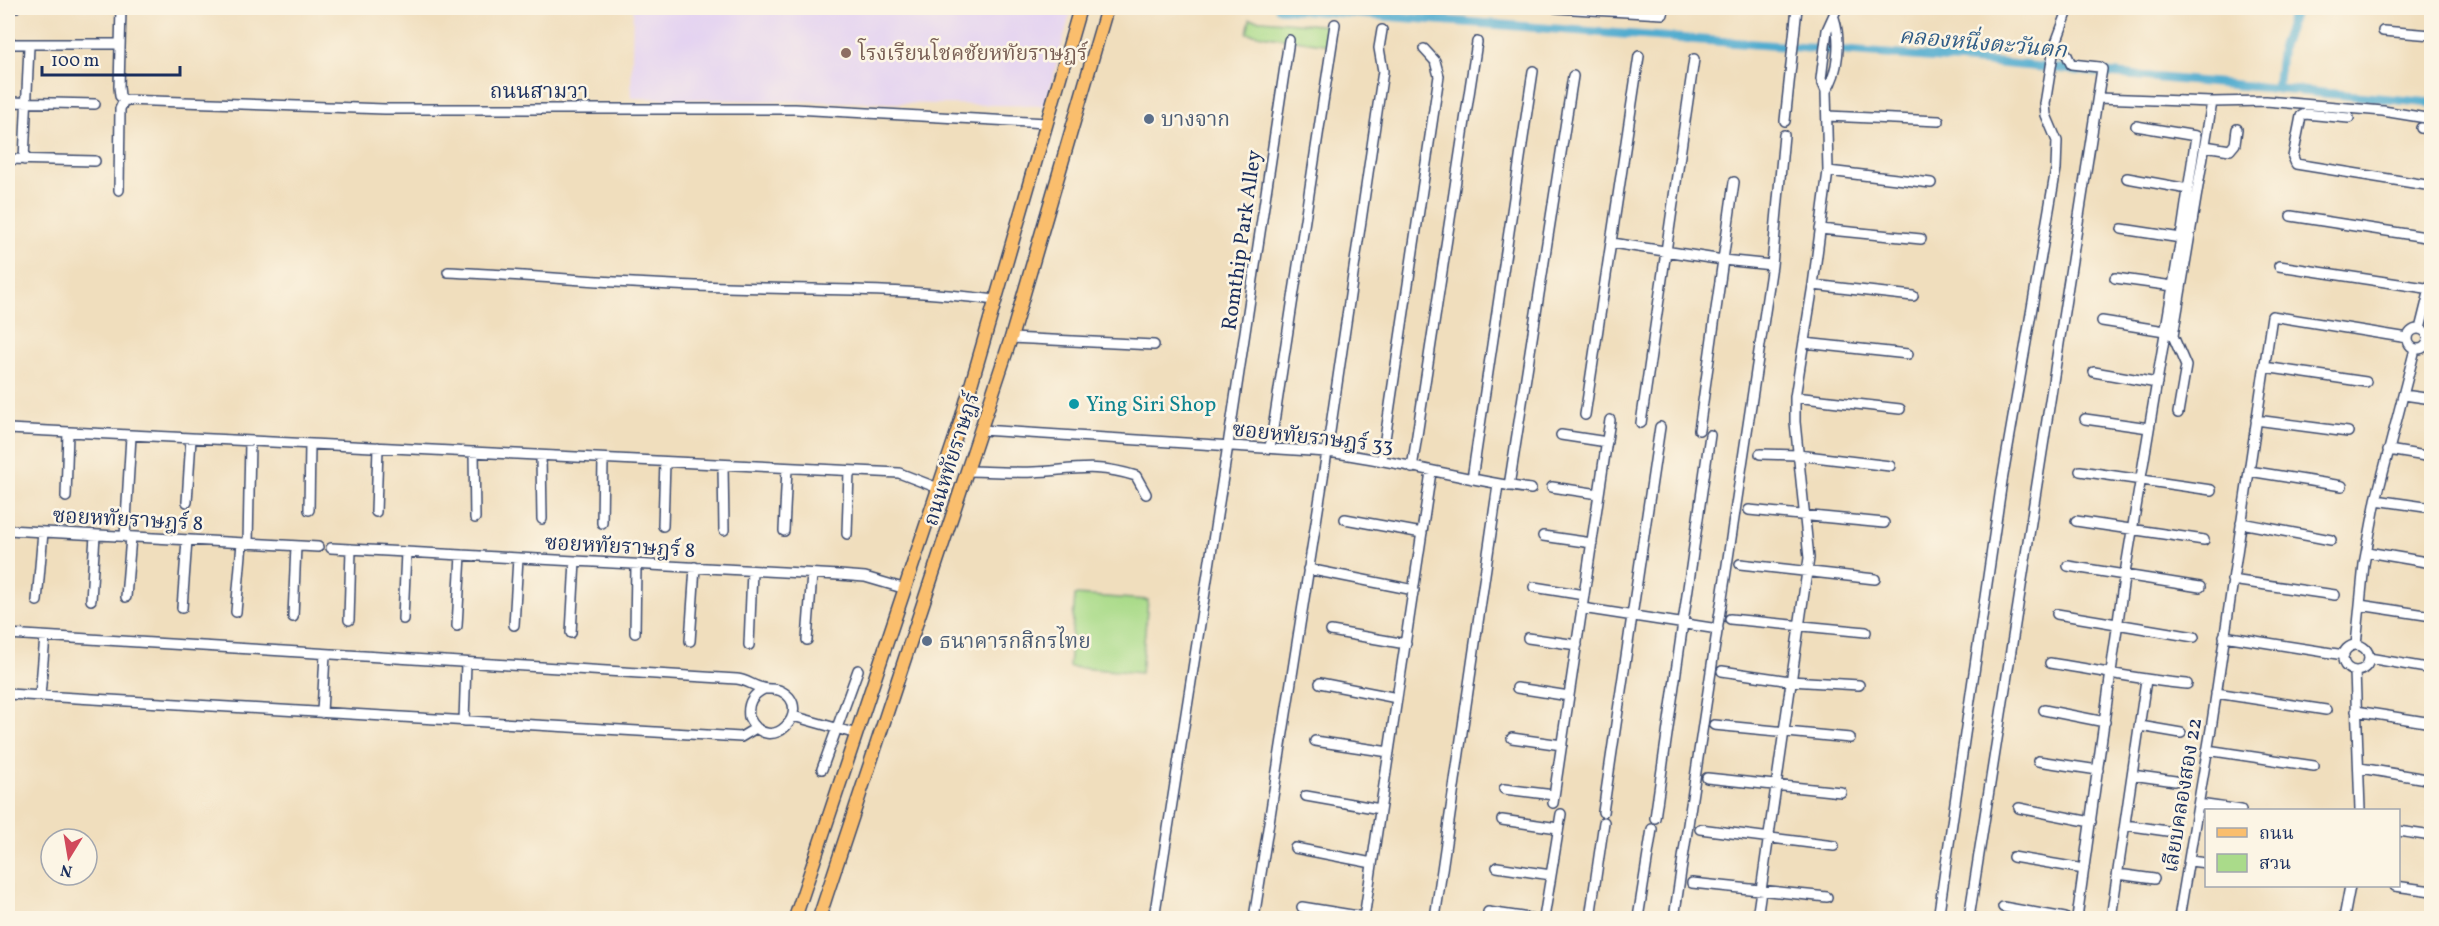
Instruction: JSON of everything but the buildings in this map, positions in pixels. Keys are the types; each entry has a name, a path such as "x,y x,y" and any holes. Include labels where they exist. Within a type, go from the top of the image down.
{"main road":[{"name":"ถนนหทัยราษฎร์","path":"795,918 960,423 1080,8"},
{"name":"ถนนหทัยราษฎร์","path":"819,918 1011,338 1107,8"},
{"path":"960,423 981,430"},
{"path":"938,488 959,496"}],"street":[{"path":"8,9 15,8"},
{"path":"119,190 120,109 124,100 120,96 119,87 120,8"},
{"path":"1556,8 1607,9 1664,14 1664,8"},
{"path":"1785,121 1797,8"},
{"path":"1756,918 1809,558 1798,455 1795,397 1828,171 1826,91 1821,79 1827,30 1837,8"},
{"path":"1939,912 2002,481 2056,169 2057,141 2046,116 2045,104 2051,61 2070,8"},
{"path":"1826,91 1833,80 1839,31 1834,18"},
{"path":"1270,448 1335,24"},
{"path":"1254,918 1327,452 1383,70 1379,48 1382,30"},
{"path":"2383,31 2432,35"},
{"name":"Romthip Park Alley","path":"1154,918 1289,40"},
{"path":"1412,468 1477,42"},
{"path":"8,44 29,46 120,44"},
{"path":"24,160 29,46"},
{"path":"1969,918 2102,69 2071,64 2066,53 2054,48"},
{"path":"1382,459 1439,76 1435,61 1424,49"},
{"path":"1585,415 1639,56"},
{"path":"1641,423 1694,59"},
{"path":"1472,479 1533,70"},
{"path":"1509,486 1573,76"},
{"path":"2098,95 2212,102 2266,101 2383,111 2432,119"},
{"name":"ถนนสามวา","path":"124,100 385,109 795,109 1047,123"},
{"path":"8,102 95,104"},
{"path":"2178,413 2186,366 2173,336 2212,102"},
{"path":"2349,118 2305,114 2301,116 2293,158 2296,164 2432,186"},
{"path":"1827,116 1939,121"},
{"path":"2077,918 2124,576 2196,136 2136,126"},
{"path":"2421,128 2432,130"},
{"path":"2205,146 2230,150 2235,144 2237,129"},
{"path":"1674,918 1772,265 1784,135"},
{"path":"8,159 95,161"},
{"path":"1828,171 1931,183"},
{"path":"2127,178 2188,189"},
{"path":"1699,430 1734,182"},
{"path":"2291,216 2432,238"},
{"path":"1820,229 1921,239"},
{"path":"2122,229 2181,238"},
{"path":"1612,243 1772,265"},
{"path":"2279,266 2431,286 2420,329"},
{"path":"448,272 641,285 811,288 953,294 996,300"},
{"path":"2115,278 2173,286"},
{"path":"1813,285 1913,296"},
{"name":"เลียบคลองสอง 22","path":"2181,918 2272,316 2408,338"},
{"path":"2102,321 2164,331"},
{"path":"2420,329 2427,334 2430,341 2425,347 2415,349 2409,345 2408,338 2413,330 2420,329"},
{"path":"1011,338 1154,345"},
{"path":"1804,343 1908,354"},
{"path":"2356,645 2367,552 2376,500 2415,349"},
{"path":"2264,367 2366,382"},
{"path":"2094,372 2157,383"},
{"path":"2404,395 2432,399"},
{"path":"1795,397 1900,409"},
{"path":"2085,419 2149,428"},
{"path":"1504,789 1554,799 1610,420"},
{"path":"2256,420 2348,432"},
{"path":"1603,812 1660,427"},
{"path":"8,429 898,473 938,488"},
{"name":"ซอยหทัยราษฎร์ 33","path":"981,430 1327,452 1382,459 1431,472 1532,489"},
{"path":"66,497 68,432"},
{"path":"1561,435 1607,442"},
{"path":"1655,818 1710,435"},
{"path":"126,597 131,436"},
{"path":"187,502 191,439"},
{"path":"236,612 245,543 250,442"},
{"path":"309,510 310,444"},
{"path":"376,513 378,447"},
{"path":"2388,450 2432,458"},
{"path":"474,452 475,518"},
{"path":"1760,454 1798,455 1890,466"},
{"path":"541,456 542,519"},
{"path":"602,523 603,460"},
{"path":"663,526 665,462"},
{"path":"723,465 724,530"},
{"path":"784,531 788,468"},
{"path":"968,471 1033,472 1081,468 1113,469 1136,476 1146,494"},
{"path":"847,534 849,471"},
{"path":"2080,471 2211,490"},
{"path":"2249,471 2342,486"},
{"path":"1302,907 1364,918 1431,472"},
{"path":"1435,918 1498,485"},
{"path":"1551,487 1599,494"},
{"path":"2376,500 2432,508"},
{"path":"1749,510 1884,522"},
{"path":"1345,519 1422,533"},
{"path":"2076,521 2204,540"},
{"path":"2241,523 2331,540"},
{"name":"ซอยหทัยราษฎร์ 8","path":"8,530 318,547"},
{"path":"37,601 42,532"},
{"path":"91,600 95,535"},
{"path":"1543,536 1592,543"},
{"path":"182,608 187,540"},
{"path":"293,617 296,546"},
{"name":"ซอยหทัยราษฎร์ 8","path":"331,548 865,577 906,589"},
{"path":"349,620 351,549"},
{"path":"404,619 406,552"},
{"path":"2367,552 2432,564"},
{"path":"457,626 461,555"},
{"path":"514,625 518,558"},
{"path":"571,633 575,561"},
{"path":"635,633 636,564"},
{"path":"1740,564 1875,579"},
{"path":"2068,566 2200,587"},
{"path":"690,641 695,567"},
{"path":"1308,568 1414,590"},
{"path":"748,645 752,571"},
{"path":"807,640 812,574"},
{"path":"2232,580 2334,595"},
{"path":"1534,587 1584,596"},
{"path":"2360,605 2432,616"},
{"path":"1582,608 1718,629"},
{"path":"2057,614 2194,638"},
{"path":"1730,619 1866,632"},
{"path":"1331,631 1406,644"},
{"path":"8,634 737,679 748,680 764,689"},
{"path":"2224,636 2344,655"},
{"path":"40,696 45,637"},
{"path":"1528,638 1577,645"},
{"path":"2356,645 2367,650 2369,658 2363,669 2355,670 2345,663 2344,655 2348,648 2356,645"},
{"path":"322,712 325,654"},
{"path":"2369,658 2432,669"},
{"path":"465,721 466,663"},
{"path":"2050,663 2112,672 2146,680 2187,684"},
{"path":"822,769 858,670"},
{"path":"2355,670 2360,809"},
{"path":"1722,671 1790,681 1859,685"},
{"path":"2111,918 2146,680"},
{"path":"1320,683 1397,698"},
{"path":"1517,688 1569,696"},
{"path":"764,689 778,689 786,694 791,702 793,716 787,726 778,732 767,733 756,728 749,717 749,703 758,692 764,689"},
{"path":"2216,693 2325,710"},
{"path":"8,694 741,737 756,728"},
{"path":"2044,710 2105,722"},
{"path":"2356,711 2432,723"},
{"path":"793,716 857,734"},
{"path":"1714,725 1850,738"},
{"path":"2139,726 2181,733"},
{"path":"1512,738 1562,745"},
{"path":"1315,741 1389,752"},
{"path":"2207,750 2314,766"},
{"path":"2038,760 2098,770"},
{"path":"2360,768 2432,780"},
{"path":"2132,775 2175,781"},
{"path":"1707,778 1842,792"},
{"path":"1306,796 1380,809"},
{"path":"2199,804 2234,809"},
{"path":"2019,808 2091,822"},
{"path":"1544,918 1561,814"},
{"path":"1502,820 1558,828"},
{"path":"1590,918 1604,822"},
{"path":"2125,825 2167,831"},
{"path":"1638,918 1652,829"},
{"path":"1700,829 1834,846"},
{"path":"2400,831 2432,836"},
{"path":"1294,849 1372,863"},
{"path":"2013,857 2084,869"},
{"path":"2190,861 2205,863"},
{"path":"1497,867 1551,874"},
{"path":"2118,874 2154,879"},
{"path":"1692,883 1827,897"},
{"path":"2400,886 2432,891"},
{"path":"2344,918 2350,887"},
{"path":"2003,907 2065,918"},
{"path":"1488,912 1529,918"}],"shaded area":[{"name":"โรงเรียนโชคชัยหทัยราษฎร์","path":"633,8 1072,8 1045,106 631,98"}],"green space":[{"path":"1250,19 1332,26 1329,45 1247,33"},
{"path":"1075,595 1148,600 1141,673 1069,667"}],"waterway":[{"name":"คลองหนึ่งตะวันตก","path":"1279,8 1966,60 2432,103"},
{"path":"2277,89 2282,45 2296,8"}],"place":[{"name":"โรงเรียนโชคชัยหทัยราษฎร์","path":"846,53"},
{"name":"บางจาก","path":"1149,119"},
{"name":"Ying Siri Shop","path":"1074,404"},
{"name":"ธนาคารกสิกรไทย","path":"927,641"}]}
